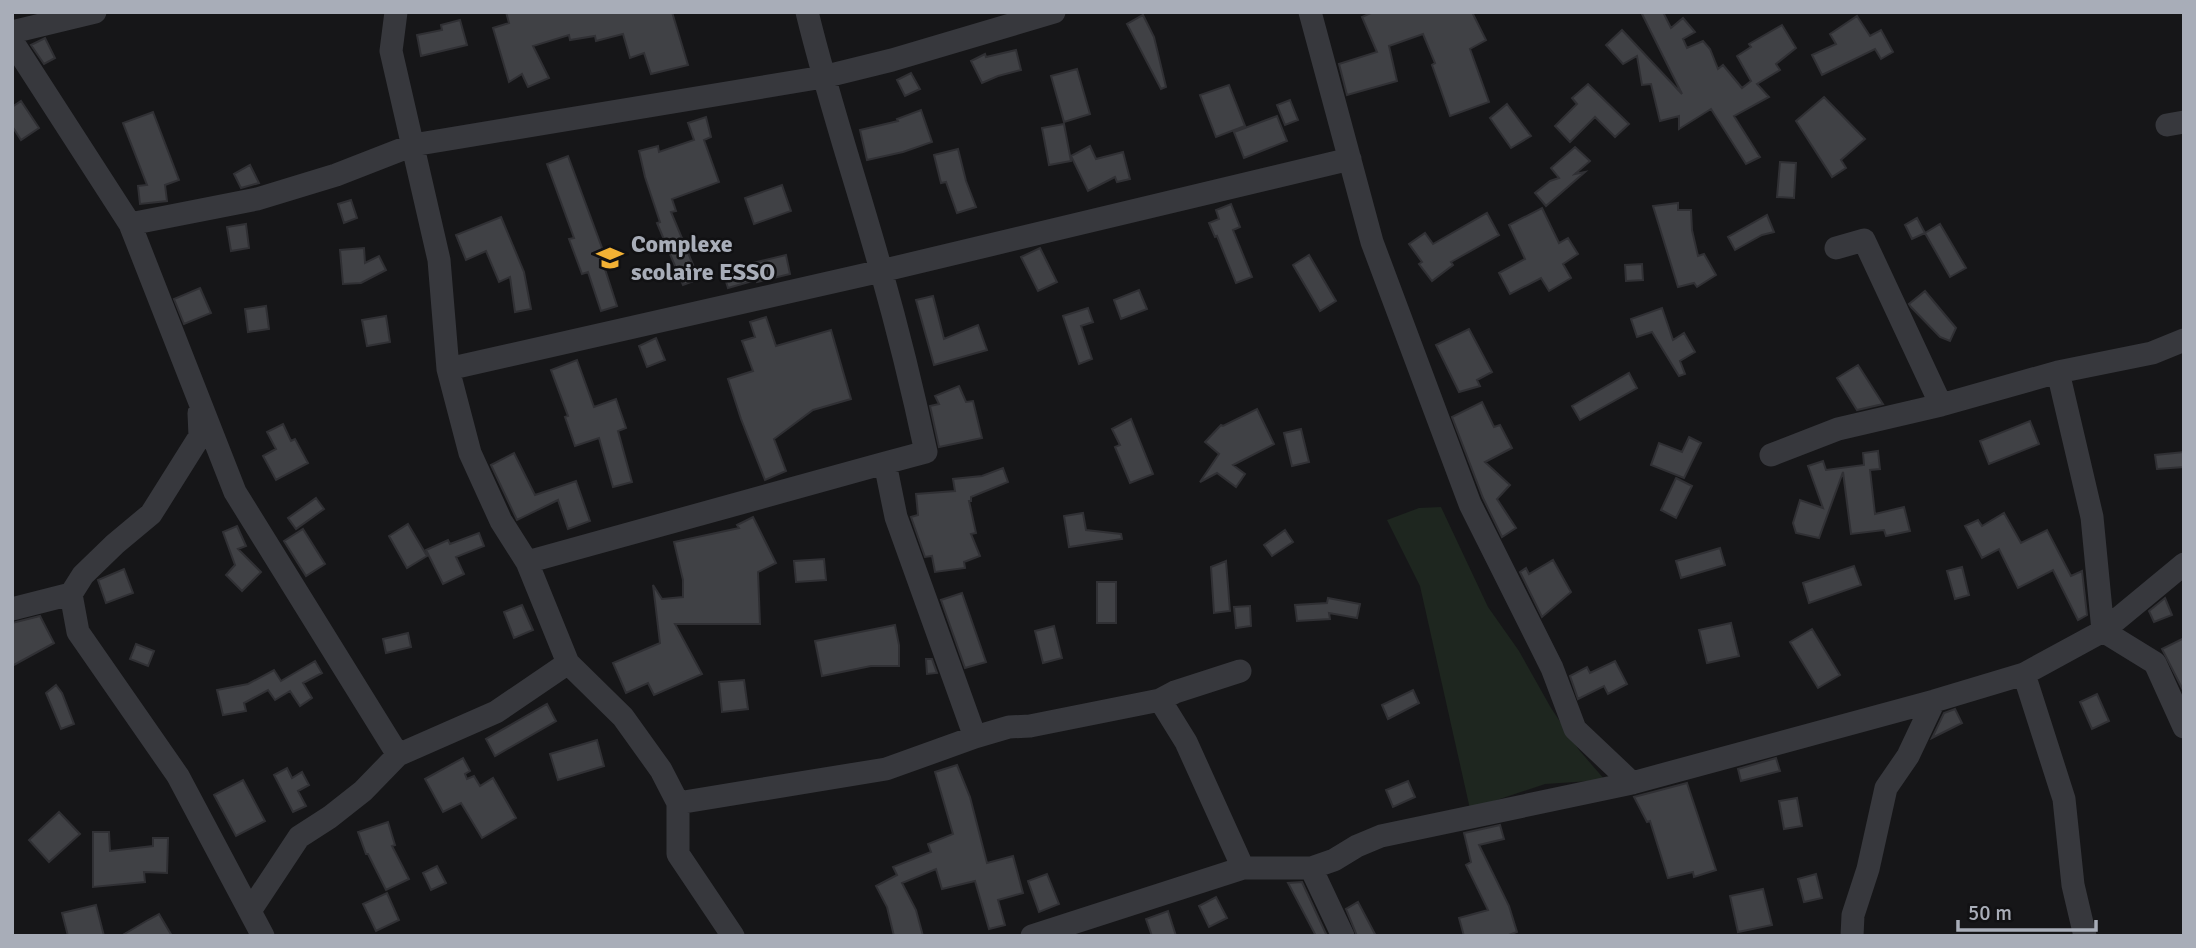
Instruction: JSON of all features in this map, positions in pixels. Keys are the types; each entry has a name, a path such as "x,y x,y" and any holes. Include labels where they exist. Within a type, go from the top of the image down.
{"street":[{"path":"12,32 95,12"},
{"path":"396,12 391,51 439,260 448,369 470,453 500,522 527,562 568,663 623,717 661,770 678,803 678,854 733,936"},
{"path":"527,562 926,452 910,378 881,271 822,77 807,12"},
{"path":"130,224 257,199 337,174 413,145 822,77 892,60 1054,12"},
{"path":"1310,12 1372,242 1470,503 1552,668 1575,729 1632,783"},
{"path":"12,41 130,224 235,492 398,755"},
{"path":"448,369 881,271 1350,159"},
{"path":"1836,248 1864,240 1941,405"},
{"path":"1771,455 1838,429 1941,405 2058,372 2152,353 2184,340"},
{"path":"2058,372 2092,517 2103,631"},
{"path":"12,609 71,594 91,567 151,514 200,436 198,403"},
{"path":"884,463 896,517 975,737"},
{"path":"1032,936 1243,868 1311,868 1334,860 1381,836 1632,783 2024,674 2103,631 2184,564"},
{"path":"71,594 78,632 178,776 263,936"},
{"path":"2103,631 2155,663 2184,727"},
{"path":"250,911 299,837 363,791 398,755 496,712 568,663"},
{"path":"678,803 886,769 1009,727 1030,726 1160,700 1175,692 1240,671"},
{"path":"2024,674 2064,799 2073,885 2085,936"},
{"path":"1160,700 1186,742 1243,868"},
{"path":"1852,936 1853,915 1868,869 1886,788 1908,756 1934,701"},
{"path":"1311,868 1343,936"}],"shaded area":[{"path":"1441,507 1488,607 1519,651 1551,708 1579,750 1605,780 1545,784 1470,809 1420,586 1387,520 1419,508"}],"building":[{"path":"506,12 672,12 688,65 651,74 644,53 630,58 623,34 596,41 595,36 570,40 569,35 533,46 549,78 528,87 522,74 509,82 493,28 509,23"},
{"path":"1373,12 1472,12 1486,40 1470,49 1489,102 1450,116 1432,65 1435,63 1423,34 1389,46 1397,81 1347,95 1339,64 1377,52 1362,17"},
{"path":"1641,12 1663,12 1671,28 1683,18 1695,32 1683,39 1687,48 1703,41 1710,49 1718,69 1723,65 1742,88 1751,81 1737,56 1751,47 1749,44 1782,25 1796,48 1776,64 1780,70 1757,84 1769,97 1734,116 1760,157 1746,164 1711,109 1679,129 1679,116 1660,121 1651,84 1642,85 1637,56 1623,64 1606,45 1622,30 1682,94"},
{"path":"1143,15 1154,37 1166,87 1161,89 1127,24"},
{"path":"1857,16 1870,36 1881,30 1893,52 1881,59 1875,49 1822,75 1812,55 1836,44 1830,34"},
{"path":"460,20 467,45 421,56 417,35 442,30 441,25"},
{"path":"45,38 55,58 44,64 31,45"},
{"path":"1016,50 1021,70 982,83 971,61 985,54 986,57"},
{"path":"1077,69 1090,114 1064,122 1051,76"},
{"path":"911,73 920,89 905,96 897,80"},
{"path":"1588,84 1629,124 1615,137 1595,117 1570,142 1555,126 1577,104 1572,98"},
{"path":"1229,85 1245,126 1216,137 1200,95"},
{"path":"1824,97 1865,139 1841,160 1846,168 1832,177 1796,121"},
{"path":"1290,100 1298,120 1285,125 1277,105"},
{"path":"21,101 39,128 21,140 12,126 12,107"},
{"path":"1507,104 1531,136 1511,148 1490,118"},
{"path":"921,110 932,142 867,160 860,130 898,121 897,119"},
{"path":"153,112 179,180 165,185 167,201 140,204 138,186 147,185 123,123"},
{"path":"1277,116 1287,141 1244,158 1234,132"},
{"path":"706,117 711,137 704,140 719,182 672,199 676,211 671,212 699,279 683,285 657,223 660,222 639,151 658,146 659,152 694,140 688,123"},
{"path":"1064,124 1071,161 1049,165 1042,128"},
{"path":"1090,146 1096,159 1123,152 1130,179 1117,182 1115,177 1088,191 1071,156"},
{"path":"1575,147 1590,161 1575,174 1585,172 1546,206 1535,193 1550,181 1559,178 1551,168"},
{"path":"958,149 976,207 957,213 946,182 941,183 934,155"},
{"path":"568,156 608,264 604,266 617,306 601,311 588,272 582,274 569,239 574,238 547,164"},
{"path":"1780,162 1796,163 1794,198 1777,197"},
{"path":"250,165 259,183 241,188 234,174"},
{"path":"782,185 791,211 754,224 745,198"},
{"path":"351,200 357,218 344,223 338,204"},
{"path":"1678,203 1678,210 1691,210 1698,256 1704,254 1716,275 1697,287 1694,283 1678,287 1653,206"},
{"path":"1231,204 1240,227 1233,230 1252,277 1236,283 1209,223 1219,219 1216,210"},
{"path":"1542,208 1559,243 1568,238 1578,254 1563,264 1571,278 1549,291 1541,278 1510,294 1499,273 1525,259 1509,225"},
{"path":"1487,213 1499,235 1451,262 1453,265 1432,281 1409,244 1425,233 1433,244"},
{"path":"1767,215 1774,232 1762,235 1735,250 1728,237"},
{"path":"501,217 524,272 531,309 515,312 510,277 499,282 486,251 466,260 456,235"},
{"path":"1917,218 1925,233 1912,239 1905,225"},
{"path":"246,224 249,248 231,251 227,227"},
{"path":"1940,224 1966,268 1950,277 1925,233"},
{"path":"364,248 365,263 379,256 386,270 361,283 343,284 340,250"},
{"path":"1040,248 1057,282 1038,291 1021,257"},
{"path":"786,255 790,274 728,288 723,272 727,269"},
{"path":"1309,255 1336,301 1320,311 1293,265"},
{"path":"1642,264 1643,280 1626,281 1625,265"},
{"path":"200,288 211,313 184,324 174,299"},
{"path":"1139,290 1147,309 1121,319 1114,300"},
{"path":"1925,291 1956,328 1950,341 1940,337 1909,304"},
{"path":"933,296 944,339 978,325 987,350 934,365 916,300"},
{"path":"266,306 269,329 248,332 245,309"},
{"path":"1088,308 1093,322 1081,326 1092,359 1079,364 1063,316"},
{"path":"1662,308 1673,340 1684,333 1695,352 1680,361 1685,374 1679,376 1652,332 1637,337 1631,319"},
{"path":"386,316 390,342 367,346 362,320"},
{"path":"766,317 776,346 831,330 851,399 813,410 774,439 786,471 765,480 728,379 753,371 742,341 755,337 750,322"},
{"path":"1469,329 1492,372 1477,380 1480,386 1459,392 1436,345"},
{"path":"656,338 665,360 647,367 639,346"},
{"path":"577,360 594,407 616,399 626,428 618,431 632,482 613,487 599,438 575,446 565,417 568,416 551,370"},
{"path":"1858,365 1883,404 1857,410 1837,378"},
{"path":"1629,373 1637,388 1580,420 1572,406"},
{"path":"959,386 966,402 973,401 982,438 939,447 930,406 939,404 935,396"},
{"path":"1482,402 1494,427 1500,425 1512,448 1485,462 1510,485 1497,499 1516,528 1502,537 1483,498 1452,417"},
{"path":"1257,409 1274,444 1233,465 1245,474 1236,487 1217,473 1200,482 1219,454 1205,442 1221,425"},
{"path":"1131,419 1153,474 1130,483 1115,447 1120,445 1112,429"},
{"path":"2030,421 2039,444 1989,464 1980,441"},
{"path":"283,424 291,441 295,439 308,463 276,480 263,456 276,449 267,432"},
{"path":"1301,429 1309,462 1292,466 1284,433"},
{"path":"1689,437 1701,443 1684,478 1651,465 1659,443 1682,452"},
{"path":"1878,451 1880,469 1870,470 1875,514 1904,507 1910,531 1886,536 1884,530 1851,534 1843,472 1819,538 1796,533 1793,523 1800,500 1823,508 1808,466 1823,461 1826,470 1864,465 1863,453"},
{"path":"2184,452 2184,467 2157,469 2155,455"},
{"path":"514,453 535,495 576,481 590,521 568,529 558,500 517,520 491,465"},
{"path":"1003,468 1008,482 971,497 969,501 976,533 971,534 980,556 964,562 965,568 935,572 932,556 925,557 911,517 918,515 916,494 955,491 953,479 982,476"},
{"path":"1676,478 1692,486 1676,518 1661,510"},
{"path":"316,498 324,509 296,529 288,518"},
{"path":"1083,513 1086,530 1121,534 1122,539 1069,547 1064,516"},
{"path":"2004,513 2021,543 2047,530 2071,576 2082,571 2087,615 2078,620 2053,570 2018,588 1999,549 1982,558 1965,526 1978,520 1982,526"},
{"path":"753,517 776,563 758,572 760,624 675,624 702,674 654,695 648,683 626,693 613,663 660,643 653,585 662,599 683,597 683,580 674,542 739,528 737,525"},
{"path":"408,524 427,556 407,568 389,536"},
{"path":"237,526 246,546 238,549 261,572 242,591 226,575 235,565 223,532"},
{"path":"303,529 325,564 306,576 284,541"},
{"path":"1285,530 1293,542 1272,556 1264,545"},
{"path":"479,533 484,546 456,557 464,574 443,584 426,550 448,540 450,544"},
{"path":"1720,548 1725,565 1681,578 1676,561"},
{"path":"824,559 826,580 796,582 794,561"},
{"path":"1553,560 1571,592 1542,617 1520,572 1526,568 1529,574"},
{"path":"1226,561 1230,611 1214,613 1211,567"},
{"path":"1854,566 1861,585 1809,603 1803,583"},
{"path":"1962,567 1969,595 1955,599 1947,571"},
{"path":"124,569 133,593 106,603 98,580"},
{"path":"1097,582 1116,582 1116,623 1097,623"},
{"path":"962,593 986,662 965,668 941,600"},
{"path":"1328,598 1360,604 1357,618 1329,613 1330,619 1297,621 1295,605 1327,603"},
{"path":"2165,598 2172,615 2154,622 2149,611"},
{"path":"522,605 533,630 514,638 504,612"},
{"path":"1250,606 1251,626 1236,628 1234,607"},
{"path":"40,616 54,643 12,666 12,623"},
{"path":"1731,623 1739,656 1707,663 1699,630"},
{"path":"895,625 899,666 871,666 822,676 815,641"},
{"path":"1054,626 1062,658 1043,663 1035,631"},
{"path":"1812,629 1840,675 1818,688 1790,642"},
{"path":"408,633 411,647 386,653 383,639"},
{"path":"2184,638 2184,692 2162,649"},
{"path":"136,644 154,651 148,666 130,659"},
{"path":"926,659 932,659 937,673 927,674"},
{"path":"315,661 322,673 303,683 312,698 300,706 290,691 275,700 268,690 244,703 246,711 223,715 217,690 248,684 274,670 281,681"},
{"path":"1615,661 1627,684 1608,694 1604,686 1578,699 1570,676 1587,667 1590,673"},
{"path":"744,680 748,709 722,712 719,682"},
{"path":"56,685 74,724 61,729 46,693"},
{"path":"1413,690 1419,703 1388,719 1382,705"},
{"path":"2097,694 2109,721 2092,729 2080,702"},
{"path":"547,704 556,721 495,756 486,739"},
{"path":"1955,709 1962,723 1932,738 1944,713"},
{"path":"597,740 604,766 558,780 550,754"},
{"path":"463,758 470,771 465,774 467,779 474,776 480,786 493,778 516,818 482,838 461,803 443,812 425,779"},
{"path":"1776,758 1780,771 1741,781 1738,769"},
{"path":"957,765 970,797 987,863 1013,856 1023,893 998,900 1005,925 989,929 975,881 942,889 936,869 902,883 916,910 923,936 894,936 887,907 876,886 897,875 893,867 931,852 928,844 953,834 935,772"},
{"path":"287,768 292,778 302,772 309,785 298,791 306,806 293,812 274,775"},
{"path":"243,780 265,821 236,836 214,795"},
{"path":"1408,781 1415,797 1393,807 1386,790"},
{"path":"1687,783 1716,870 1694,877 1693,872 1668,878 1650,821 1647,822 1634,797"},
{"path":"1797,798 1802,826 1784,829 1779,801"},
{"path":"59,812 80,834 49,862 29,840"},
{"path":"388,822 395,845 392,846 409,879 386,890 366,854 358,832"},
{"path":"1500,825 1504,839 1479,845 1509,906 1517,932 1506,936 1464,936 1459,918 1488,910 1466,865 1471,862 1464,833"},
{"path":"93,832 109,832 110,851 153,846 153,838 168,838 167,873 144,872 145,882 93,887"},
{"path":"437,866 446,883 431,890 423,873"},
{"path":"1047,874 1059,904 1039,912 1028,881"},
{"path":"1816,874 1822,898 1804,902 1798,879"},
{"path":"1302,882 1327,936 1316,936 1288,883"},
{"path":"1763,889 1772,925 1738,932 1730,896"},
{"path":"387,893 399,920 376,931 363,904"},
{"path":"1216,897 1227,918 1209,927 1199,906"},
{"path":"1358,902 1376,936 1357,936 1346,909"},
{"path":"96,905 104,936 68,936 62,913"},
{"path":"1168,911 1176,936 1152,936 1146,919"},
{"path":"159,914 172,936 121,936 148,920"}],"place":[{"name":"Complexe scolaire ESSO","path":"610,258"}]}
